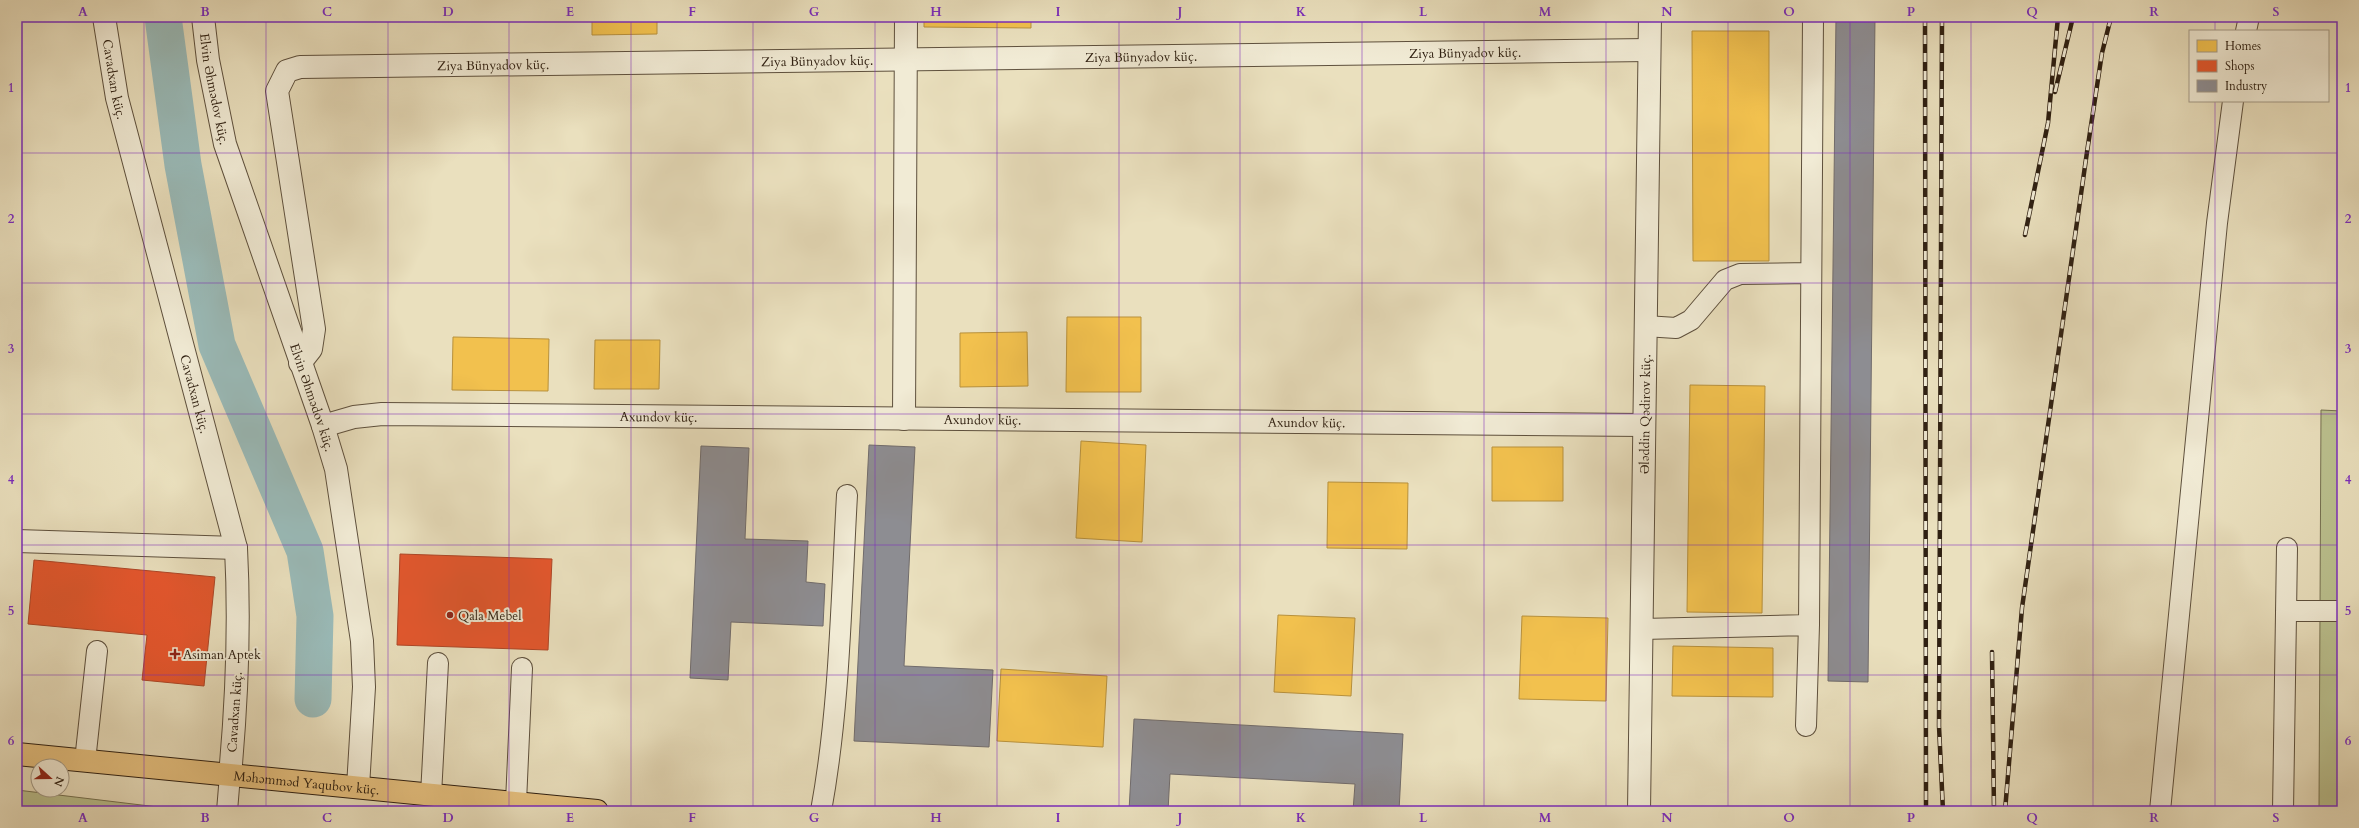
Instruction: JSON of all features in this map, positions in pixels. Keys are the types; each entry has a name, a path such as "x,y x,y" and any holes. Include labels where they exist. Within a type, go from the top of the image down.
{"main road":[{"name":"Məhəmməd Yaqubov küç.","path":"17,754 597,811"}],"street":[{"name":"Cavadxan küç.","path":"104,17 117,98 236,548 239,607 237,697 230,775"},
{"name":"Elvin Əhmədov küç.","path":"203,17 208,60 225,144 323,426 336,469 362,641 364,687 358,787"},
{"path":"904,419 906,17"},
{"name":"Ələddin Qədirov küç.","path":"1639,811 1650,17"},
{"name":"Ziya Bünyadov küç.","path":"300,363 311,350 314,328 277,91 287,71 300,67 1649,50"},
{"name":"Axundov küç.","path":"323,426 354,416 382,414 1644,425"},
{"path":"17,541 236,548"}],"lane":[{"path":"1806,726 1809,625 1813,17"},
{"path":"2246,30 2248,17"},
{"path":"2160,811 2217,223 2233,102"},
{"path":"1645,326 1676,328 1691,320 1724,280 1740,274 1811,273"},
{"path":"821,811 831,755 835,717 846,495"},
{"path":"2283,811 2287,548"},
{"path":"2286,611 2342,611"},
{"path":"1642,629 1809,625"},
{"path":"85,761 97,651"},
{"path":"431,795 438,663"},
{"path":"516,802 522,668"},
{"path":"227,811 230,775"}],"green space":[{"path":"2321,410 2342,411 2342,811 2319,811"},
{"path":"17,790 30,792 30,798 70,798 70,796 191,811 17,811"}],"building: Homes":[{"path":"592,17 657,17 657,34 592,35"},
{"path":"924,17 1031,17 1031,28 924,27"},
{"path":"1490,17 1561,17 1561,22 1490,22"},
{"path":"1692,31 1769,31 1769,261 1693,261"},
{"path":"1067,317 1141,317 1141,392 1066,392"},
{"path":"1027,332 1028,386 960,387 960,333"},
{"path":"453,337 549,339 548,391 452,390"},
{"path":"595,340 660,340 659,389 594,389"},
{"path":"1690,385 1765,386 1762,613 1687,612"},
{"path":"1081,441 1146,445 1142,542 1076,538"},
{"path":"1492,447 1563,447 1563,501 1492,501"},
{"path":"1328,482 1408,483 1407,549 1327,548"},
{"path":"1278,615 1355,618 1351,696 1274,692"},
{"path":"1522,616 1608,618 1606,701 1519,699"},
{"path":"1673,646 1773,648 1773,697 1672,696"},
{"path":"1001,669 1107,676 1103,747 997,741"}],"building: Shops":[{"path":"400,554 552,559 548,650 397,645"},
{"path":"34,560 215,577 204,686 142,680 147,635 28,624"}],"building: Industry":[{"path":"1836,17 1875,17 1868,682 1828,681"},
{"path":"869,445 915,447 904,666 993,670 989,747 854,741"},
{"path":"701,446 749,448 745,539 808,541 806,582 825,584 823,626 731,622 728,680 690,678"},
{"path":"1134,719 1403,734 1399,811 1353,811 1355,784 1170,774 1168,811 1129,811"}],"waterway":[{"path":"163,17 183,165 217,345 305,551 315,616 313,699"}],"railway":[{"path":"1925,17 1926,811"},
{"path":"1942,17 1939,726 1943,811"},
{"path":"2025,235 2048,123 2058,17"},
{"path":"2055,92 2073,17"},
{"path":"2005,811 2022,608 2087,152 2102,53 2111,17"},
{"path":"1992,652 1994,811"}],"place":[{"name":"Qala Mebel","path":"450,615"},
{"name":"Asiman Aptek","path":"175,654"}]}
